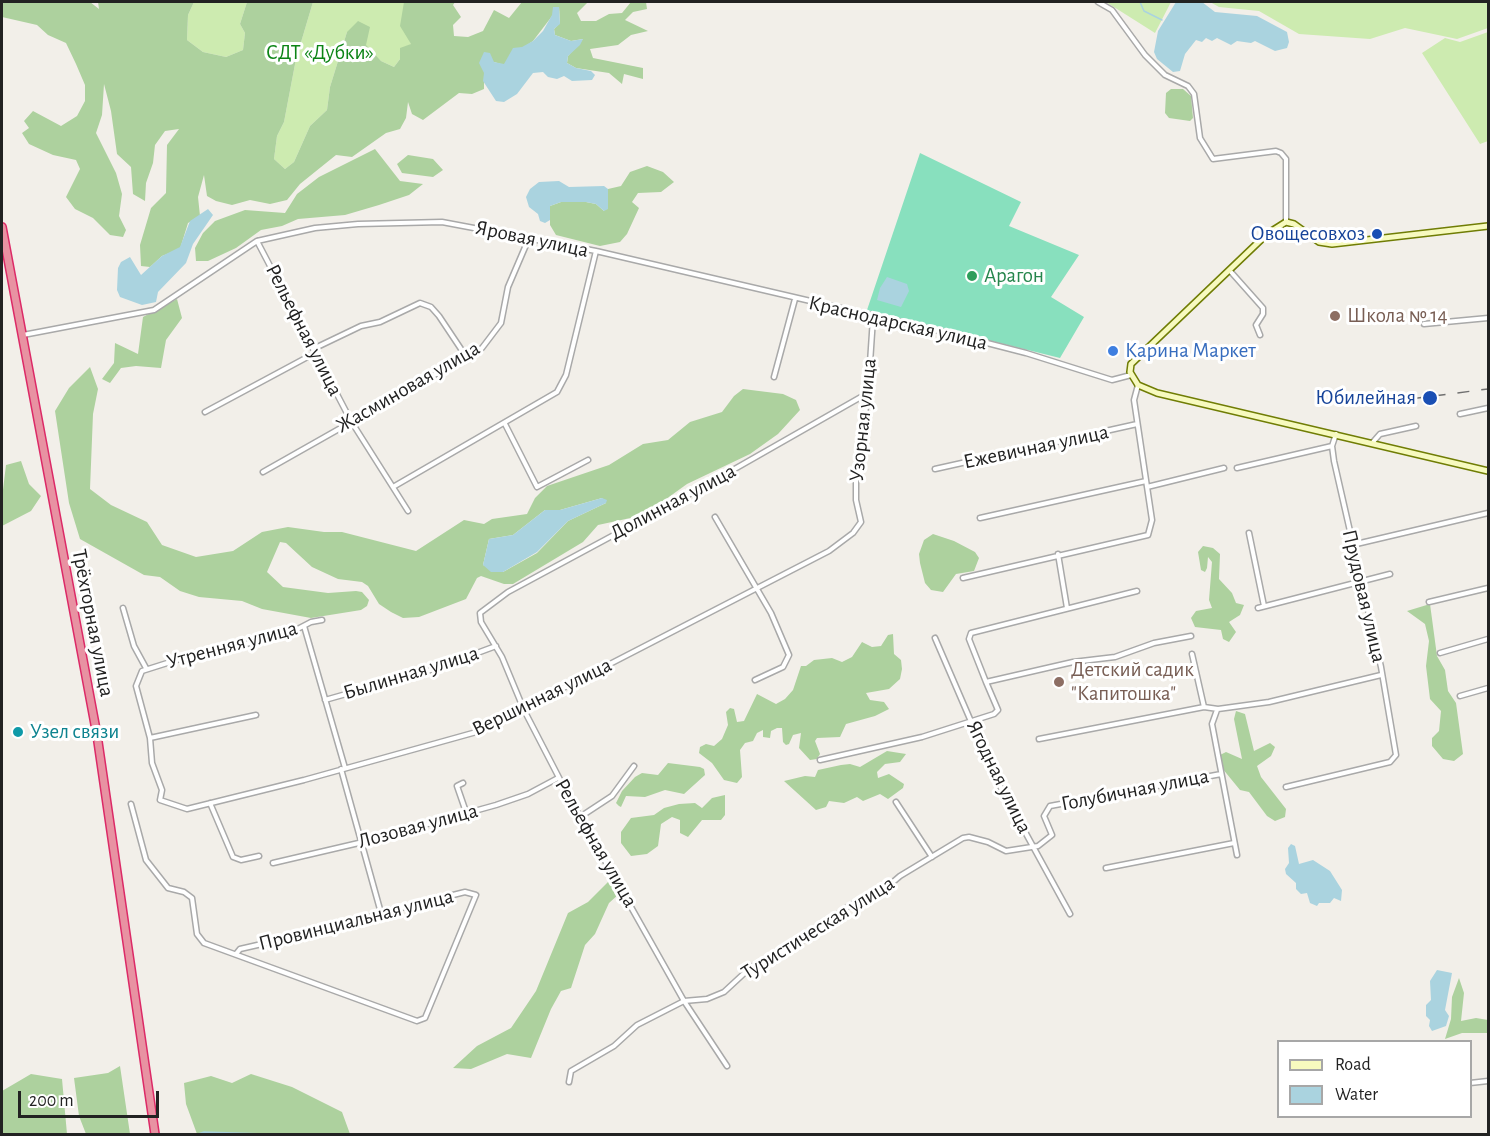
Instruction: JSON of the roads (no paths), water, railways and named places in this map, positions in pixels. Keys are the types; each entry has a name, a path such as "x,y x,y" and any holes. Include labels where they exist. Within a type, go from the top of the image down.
{"highway":[{"name":"Трёхгорная улица","path":"2,227 97,735 129,941 154,1131"}],"street":[{"path":"1098,2 1112,10 1145,55 1165,75 1188,86 1194,94 1200,138 1213,159 1276,151 1286,159 1286,222"},
{"path":"1488,226 1332,244 1318,242 1294,224 1286,222 1267,234 1231,272 1131,364 1131,375 1138,385 1157,393 1373,442 1488,471"},
{"name":"Яровая улица","path":"256,241 315,228 400,223 470,225 596,251 663,268"},
{"name":"Жасминовая улица","path":"263,472 467,358 497,331 511,281 529,238"},
{"path":"23,335 117,315 154,310 256,241"},
{"name":"Рельефная улица","path":"256,241 351,421 408,511"},
{"path":"393,488 465,443 505,424 554,394 562,385 596,251"},
{"name":"Краснодарская улица","path":"663,268 1026,353 1112,380 1131,375"},
{"path":"1231,272 1263,308 1263,314 1256,325 1260,335"},
{"path":"774,377 795,298"},
{"path":"204,412 362,326 389,318 420,303 427,304 451,331 467,358"},
{"name":"Узорная улица","path":"861,522 857,510 856,476 868,393 873,318"},
{"path":"1424,324 1488,318"},
{"path":"963,578 1058,554 1148,535 1152,527 1134,400 1138,385"},
{"name":"Долинная улица","path":"480,613 508,591 703,487 868,393"},
{"path":"1460,414 1488,408"},
{"path":"505,424 537,487 588,460"},
{"name":"Ежевичная улица","path":"935,469 1137,424"},
{"path":"1373,442 1380,434 1416,426"},
{"name":"Прудовая улица","path":"1286,787 1390,762 1395,758 1396,749 1332,446 1336,434"},
{"path":"1237,468 1332,446"},
{"path":"980,518 1224,468"},
{"path":"1352,545 1488,513"},
{"path":"716,517 775,620 789,659 783,667 754,680"},
{"name":"Вершинная улица","path":"150,738 152,763 162,790 160,800 187,809 474,733 524,710 645,645 684,627 755,587 829,551 854,532 861,522"},
{"path":"1249,533 1261,607 1390,574"},
{"path":"1058,554 1067,608"},
{"path":"1429,602 1488,588"},
{"path":"820,760 922,737 998,711 969,639 971,633 1137,591"},
{"path":"123,608 144,670 136,686 150,738 256,716"},
{"name":"Рельефная улица","path":"480,613 481,622 496,646 524,710 558,778 684,1001 727,1066"},
{"name":"Утренняя улица","path":"144,670 225,647 256,643 286,635 322,620"},
{"path":"304,626 381,913"},
{"path":"986,682 1091,659 1115,657 1154,643 1191,636"},
{"name":"Ягодная улица","path":"935,638 995,777 1070,914"},
{"path":"1440,653 1488,639"},
{"name":"Былинная улица","path":"325,700 434,669 496,646"},
{"path":"1192,654 1204,707"},
{"path":"1040,739 1204,707 1218,710 1269,702 1381,675"},
{"path":"1460,696 1488,688"},
{"path":"1218,710 1212,724 1238,855"},
{"path":"580,817 612,796 634,766"},
{"name":"Голубичная улица","path":"1034,846 1046,843 1053,835 1044,816 1050,806 1221,774"},
{"name":"Лозовая улица","path":"273,863 363,842 522,796 558,778"},
{"path":"463,783 456,786 466,812"},
{"path":"896,802 932,857"},
{"path":"210,803 233,857 241,860 259,856"},
{"path":"131,804 146,860 168,888 184,892 192,898 197,934 210,946 236,954"},
{"name":"Туристическая улица","path":"569,1082 571,1071 614,1046 637,1025 684,1001 707,999 724,992 751,967 792,948 850,905 879,894 932,857 966,837 1006,851 1034,846"},
{"path":"1106,868 1234,843"},
{"name":"Провинциальная улица","path":"465,892 476,894 425,1018 420,1022 236,954 240,949 288,938 310,929 350,924 381,913 465,892"},
{"path":"1472,1083 1488,1081"}],"water":[{"path":"1176,2 1202,2 1215,12 1257,16 1287,32 1289,42 1287,48 1275,51 1255,41 1251,43 1237,41 1231,45 1217,38 1212,41 1206,38 1202,42 1196,40 1185,54 1180,71 1173,72 1157,59 1154,52 1158,31"},
{"path":"553,7 559,7 560,24 554,29 555,35 571,41 583,39 568,56 567,63 576,68 591,71 595,75 592,80 572,81 564,76 557,79 548,77 543,72 533,73 517,94 504,102 496,101 483,81 484,73 479,63 484,52 490,53 494,62 504,64 513,48 522,47 533,41 543,31 552,15"},
{"path":"559,181 569,187 604,186 608,189 608,209 604,211 596,204 586,202 561,202 550,206 550,220 545,223 540,221 538,214 529,207 526,197 530,189 539,182"},
{"path":"208,209 213,215 193,244 186,263 158,292 156,302 142,305 120,297 117,290 118,268 121,262 130,257 141,275 162,256 180,247 190,221"},
{"path":"887,277 907,284 909,291 901,307 877,300 880,288"},
{"path":"602,498 607,500 606,503 568,521 537,552 503,572 491,572 483,565 489,539 513,535 545,510 560,510"},
{"path":"1291,844 1295,846 1299,864 1313,860 1330,871 1342,890 1341,901 1334,898 1330,903 1319,903 1317,906 1310,903 1307,893 1301,894 1296,889 1296,883 1286,874 1285,869 1289,863 1288,848"},
{"path":"1437,970 1452,973 1445,1010 1449,1016 1446,1026 1432,1031 1429,1026 1430,1020 1426,1016 1426,1005 1431,1000 1430,981"}],"waterway":[{"path":"1140,2 1144,11 1162,20"},
{"path":"198,1134 204,1132 265,1134"}],"railway":[{"path":"1386,402 1488,389"}],"place":[{"name":"Овощесовхоз","path":"1377,234"},
{"name":"Арагон","path":"972,276"},
{"name":"Школа № 14","path":"1335,316"},
{"name":"Карина Маркет","path":"1113,351"},
{"name":"Юбилейная","path":"1430,398"},
{"name":"Детский садик \"Капитошка\"","path":"1059,682"},
{"name":"Узел связи","path":"18,732"}],"park label":[{"name":"СДТ «Дубки»","path":"320,53"}]}
